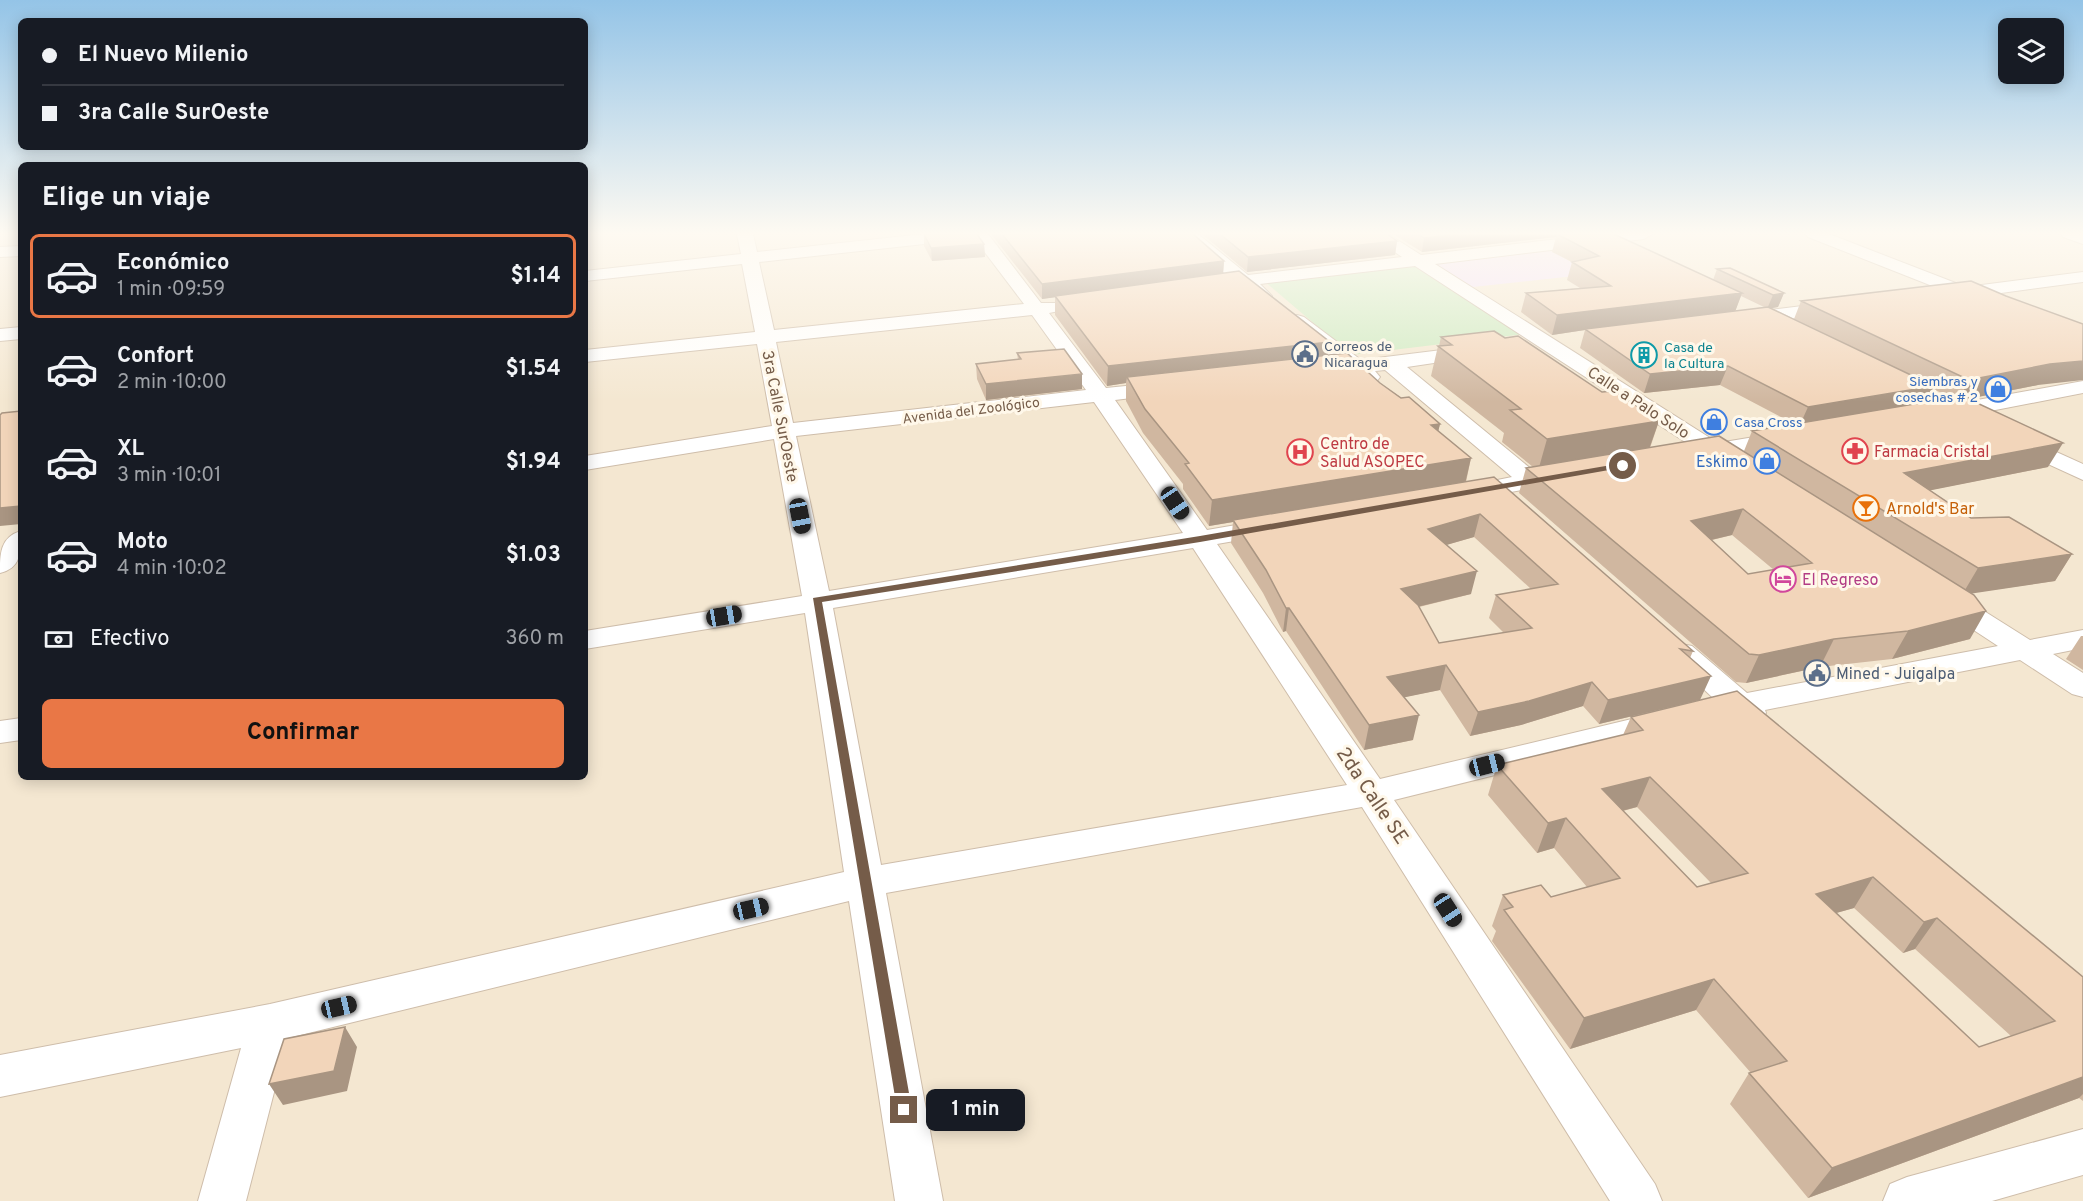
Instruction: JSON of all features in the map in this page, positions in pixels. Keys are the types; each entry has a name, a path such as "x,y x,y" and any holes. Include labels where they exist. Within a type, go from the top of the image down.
{"street":[{"name":"3ra Calle SurOeste","path":"756,290 817,600 919,1201"},
{"name":"2da Calle SE","path":"1024,290 1101,394 1372,793 1638,1201"},
{"path":"1243,290 1359,367 1426,428"},
{"name":"Calle a Palo Solo","path":"1469,290 1558,341 1745,470"},
{"path":"1960,290 1997,305"},
{"path":"1930,296 1980,290"},
{"path":"1734,302 1797,332"},
{"path":"588,356 1073,304"},
{"path":"1731,321 1848,306"},
{"path":"0,335 18,333"},
{"path":"1513,347 1558,341"},
{"path":"1323,371 1490,350"},
{"path":"1390,363 1531,481"},
{"name":"Avenida del Zoológico","path":"588,463 784,431 1183,386"},
{"path":"2083,387 1938,409 1993,429 2083,473"},
{"path":"1680,456 1807,435"},
{"path":"1468,466 1519,511"},
{"path":"1446,496 1588,471"},
{"path":"588,639 1294,523"},
{"path":"0,538 18,538"},
{"path":"0,565 18,542"},
{"path":"1926,586 2083,687"},
{"path":"1659,634 1752,715"},
{"path":"0,1076 270,1023 866,882 1372,793 1752,715 2083,639"},
{"path":"0,732 18,729"},
{"path":"222,1201 270,1023"},
{"path":"1907,1201 2083,1152"}],"shaded area":[{"path":"0,290 18,290 18,780 588,780 588,290 2083,290 2083,1201 0,1201"}],"green space":[{"path":"1275,290 1458,290 1525,334 1351,355"}],"building":[{"path":"1099,290 1263,290 1330,342 1108,366 1055,296"},
{"path":"1562,290 1736,290 1742,293 1557,315 1526,293"},
{"path":"1762,290 1778,290 1784,293 1773,295"},
{"path":"1894,290 1992,290 2083,324 2083,361 2050,364 1969,380 1801,301"},
{"path":"1768,307 1934,386 1808,407 1728,366 1650,374 1585,329"},
{"path":"1494,331 1505,338 1518,336 1602,392 1614,391 1659,421 1547,439 1510,410 1521,409 1438,346 1452,345 1441,337"},
{"path":"1064,349 1082,374 986,384 976,364 1021,359 1017,353"},
{"path":"1347,353 1380,383 1401,398 1409,397 1440,424 1431,425 1471,458 1212,500 1185,464 1189,463 1145,409 1127,377"},
{"path":"1962,396 2063,443 1904,473 1971,518 2009,517 2072,554 1978,568 1752,431"},
{"path":"18,411 18,506 0,508 0,415"},
{"path":"1719,436 1974,595 1986,611 1908,631 1834,639 1759,655 1749,654 1526,468","holes":["1743,509 1812,563 1748,574 1691,521"]},
{"path":"1494,477 1693,651 1680,649 1711,676 1608,700 1592,682 1529,701 1478,712 1446,665 1387,677 1419,715 1369,725 1289,608 1286,608 1266,570 1233,520","holes":["1480,514 1558,584 1496,595 1532,628 1439,643 1418,605 1401,589 1477,571 1428,529"]},
{"path":"1737,691 2083,977 2083,1077 1832,1168 1749,1073 1787,1061 1714,979 1584,1018 1504,910 1513,907 1503,895 1541,885 1551,897 1620,878 1566,818 1548,823 1497,765 1643,730 1631,717","holes":["1650,777 1748,873 1697,887 1602,789","1873,877 1924,922 1937,918 2055,1021 1979,1047 1816,894"]},
{"path":"345,1027 334,1071 269,1084 284,1039"}],"place":[{"name":"Correos de Nicaragua","path":"1305,354"},
{"name":"Casa de la Cultura","path":"1644,355"},
{"name":"Siembras y cosechas # 2","path":"1998,389"},
{"name":"Casa Cross","path":"1714,422"},
{"name":"Farmacia Cristal","path":"1855,451"},
{"name":"Centro de Salud ASOPEC","path":"1300,452"},
{"name":"Eskimo","path":"1767,461"},
{"name":"Arnold's Bar","path":"1866,508"},
{"name":"El Regreso","path":"1783,579"},
{"name":"Mined - Juigalpa","path":"1817,673"}],"route":[{"path":"904,1110 817,600 1200,539 1623,466"}]}
